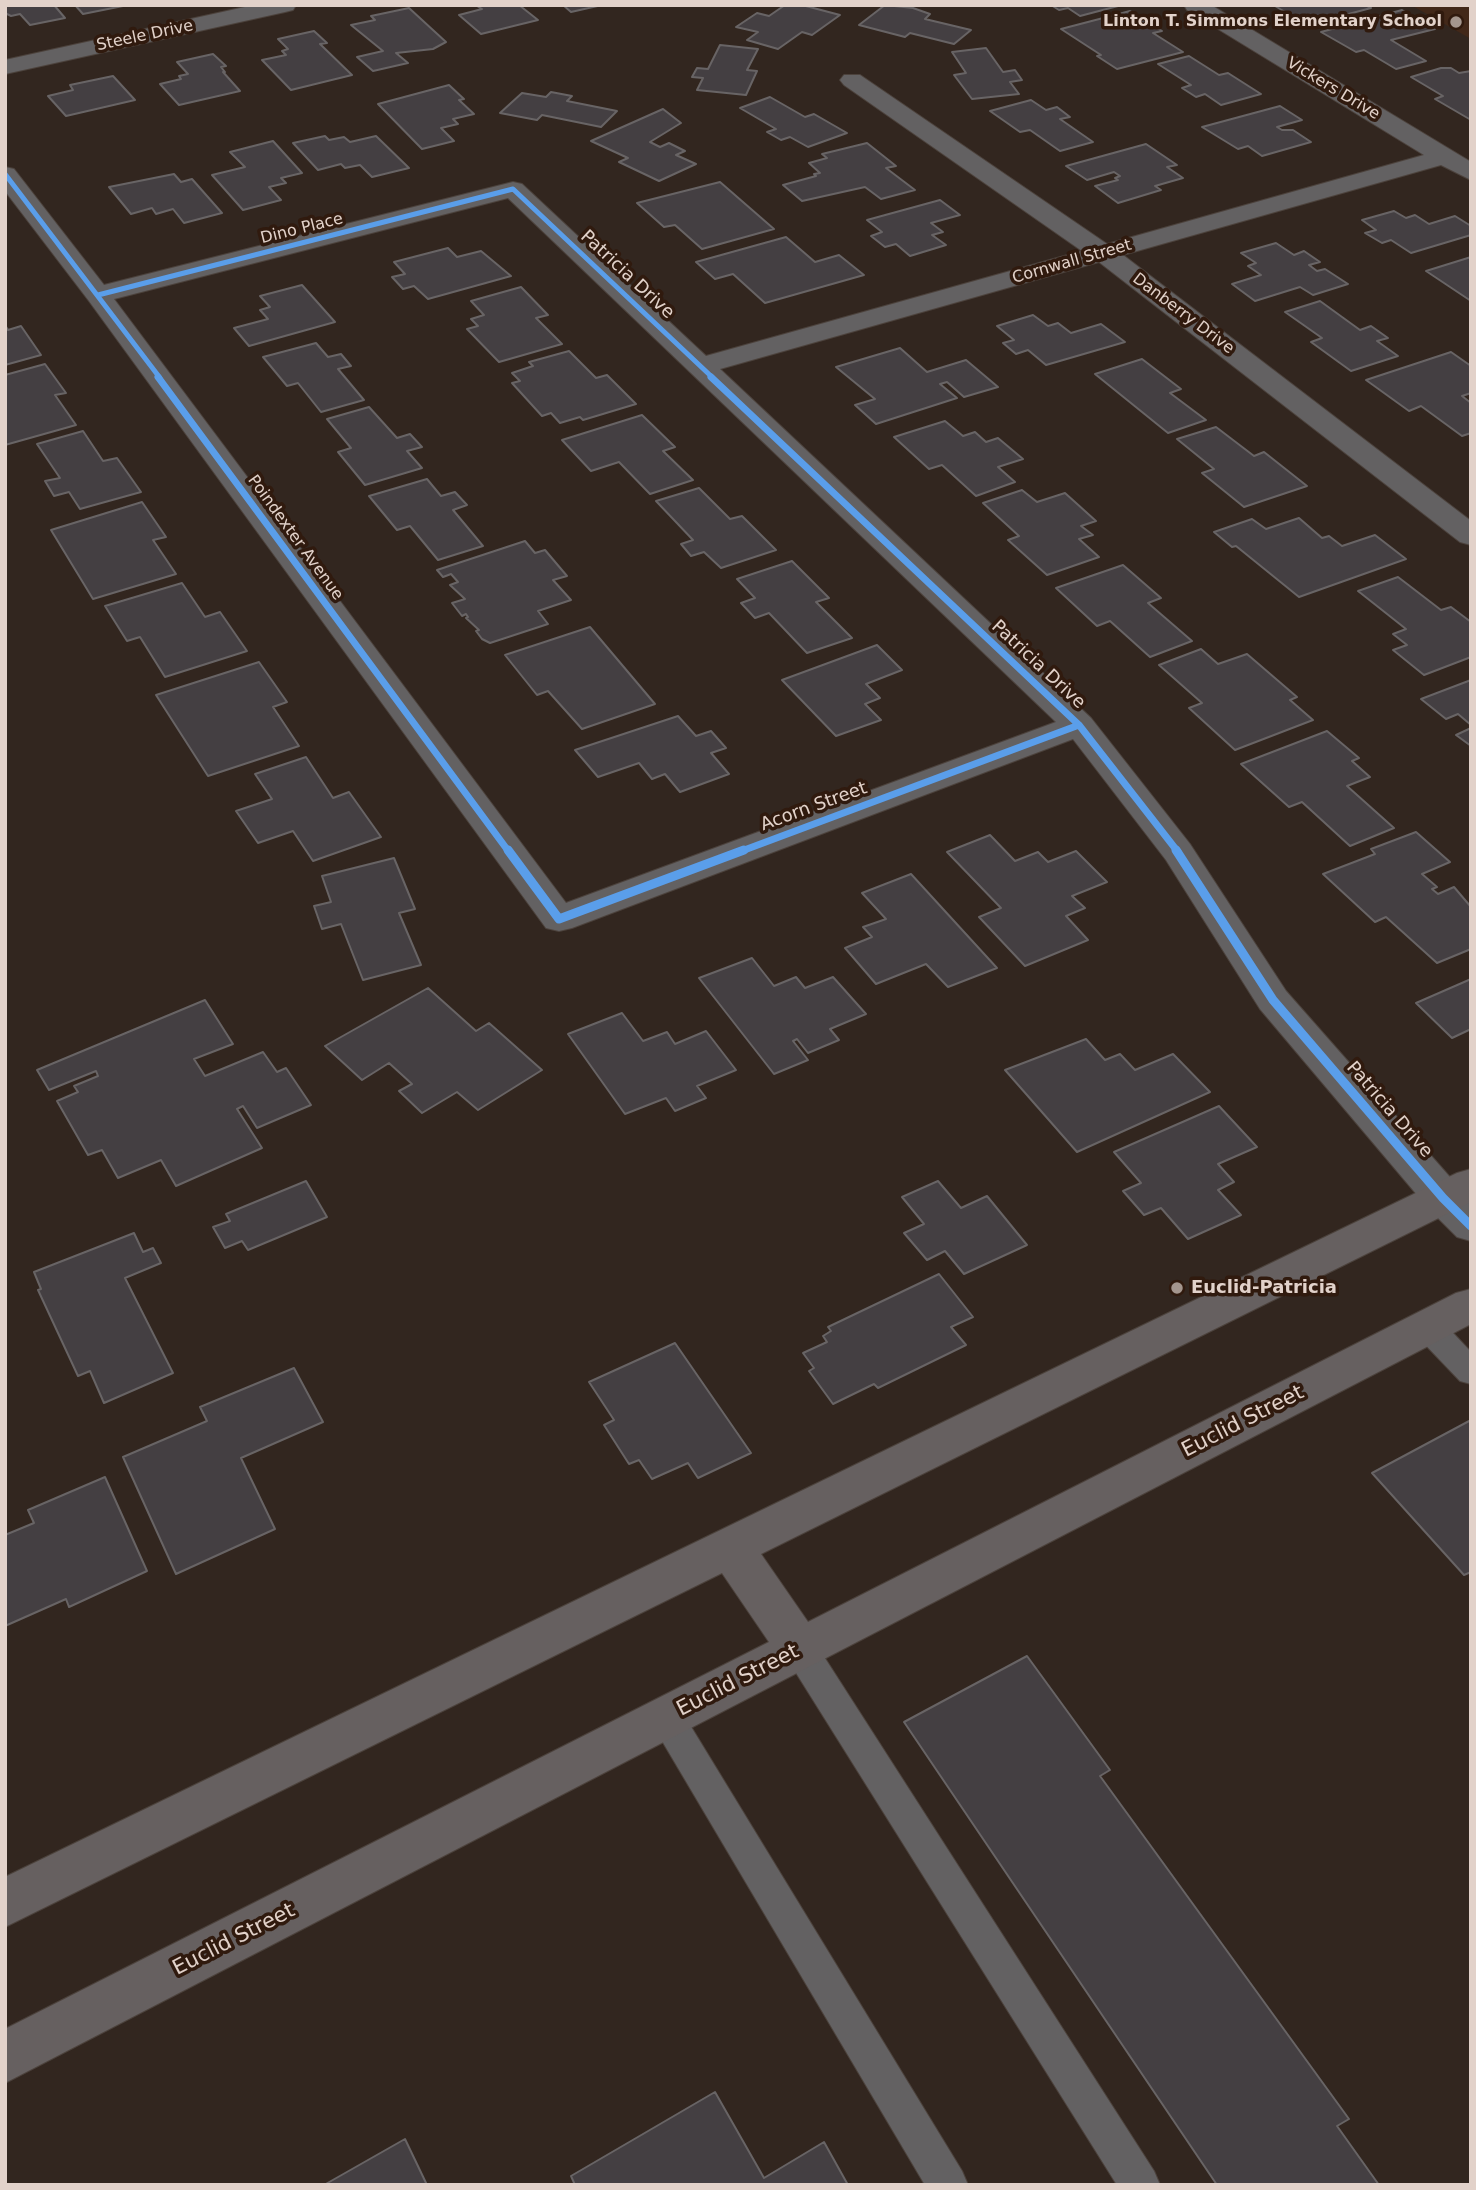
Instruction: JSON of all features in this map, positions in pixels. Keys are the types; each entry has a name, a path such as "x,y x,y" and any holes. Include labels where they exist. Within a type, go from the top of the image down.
{"main road":[{"path":"5,1903 730,1547 1461,1203"},
{"name":"Euclid Street","path":"5,2057 1471,1305"},
{"path":"730,1547 800,1649"}],"street":[{"name":"Steele Drive","path":"5,67 285,5"},
{"name":"Vickers Drive","path":"1195,5 1471,173"},
{"name":"Danberry Drive","path":"852,80 1103,253 1471,536"},
{"name":"Cornwall Street","path":"701,366 1444,157"},
{"name":"Poindexter Avenue","path":"5,174 98,295 559,919"},
{"name":"Dino Place","path":"98,295 513,189"},
{"name":"Patricia Drive","path":"513,189 1079,725 1178,852 1273,1000 1461,1203"},
{"name":"Acorn Street","path":"559,919 1079,725"}],"lane":[{"path":"1428,1327 1471,1372"},
{"path":"800,1649 1140,2185"},
{"path":"667,1718 948,2185"}],"shaded area":[{"name":"Linton T. Simmons Elementary School","path":"1411,5 1471,5 1471,39"}],"building":[{"path":"5,5 54,5 65,18 30,25 20,14 11,16 5,13"},
{"path":"75,5 123,5 123,6 83,14"},
{"path":"480,5 519,5 538,20 481,34 459,15 482,9 477,6"},
{"path":"563,5 602,5 571,12"},
{"path":"785,5 802,5 840,15 812,35 802,32 778,49 747,40 758,32 736,27 757,13 769,16"},
{"path":"885,5 913,8 930,14 925,19 971,30 954,44 910,33 905,37 859,25"},
{"path":"1051,5 1118,6 1080,16 1068,8 1059,10"},
{"path":"1365,5 1371,8 1307,25 1275,6"},
{"path":"409,8 446,42 433,49 396,53 408,63 373,71 357,57 383,51 351,25 375,20 371,16"},
{"path":"1402,10 1435,29 1391,40 1426,61 1396,69 1364,50 1356,52 1321,32"},
{"path":"1130,11 1162,31 1153,33 1183,52 1117,69 1061,29"},
{"path":"314,31 327,43 320,44 352,75 291,90 262,60 286,55 282,51 288,49 278,39"},
{"path":"720,45 758,49 747,70 757,71 746,95 697,90 703,78 692,77 697,68 708,69"},
{"path":"986,48 1003,72 1015,70 1022,80 1010,82 1019,94 972,99 954,75 966,73 952,52"},
{"path":"213,54 226,66 221,67 223,72 240,91 179,105 160,84 181,79 179,76 188,74 177,62"},
{"path":"1189,56 1219,75 1228,73 1261,94 1221,105 1205,94 1196,97 1182,88 1191,85 1158,64"},
{"path":"1441,68 1451,68 1459,73 1471,71 1471,120 1435,99 1443,96 1411,77"},
{"path":"113,76 135,100 66,116 48,96 73,90 70,85"},
{"path":"449,85 464,99 459,100 474,114 453,119 458,124 441,128 454,141 422,149 378,104"},
{"path":"551,92 572,96 567,101 617,111 601,127 542,115 537,120 500,113 522,93 546,97"},
{"path":"770,97 805,117 814,114 847,133 808,147 790,137 781,140 767,132 776,129 740,108"},
{"path":"1031,100 1046,110 1057,107 1070,117 1060,119 1093,142 1060,151 1030,130 1020,132 990,111"},
{"path":"1280,106 1302,120 1277,127 1293,130 1311,142 1262,156 1248,146 1238,149 1202,127"},
{"path":"663,109 681,123 650,142 660,147 669,143 685,151 676,155 696,164 659,181 619,162 628,158 591,141"},
{"path":"325,136 329,140 344,137 350,142 376,136 409,168 372,177 360,165 345,168 341,164 318,170 293,143"},
{"path":"273,141 302,173 281,178 286,183 269,187 281,200 243,210 212,175 245,167 230,152"},
{"path":"867,143 896,166 886,168 915,190 881,199 865,187 802,201 783,185 820,173 809,163 827,158 822,154"},
{"path":"1146,144 1177,165 1167,167 1183,178 1155,186 1161,190 1118,203 1095,186 1118,180 1115,178 1120,176 1114,172 1087,180 1066,166"},
{"path":"174,174 181,182 192,179 222,213 184,223 173,209 156,214 152,208 131,214 109,187"},
{"path":"720,182 774,229 702,249 675,225 664,227 637,203"},
{"path":"940,200 960,215 931,223 943,232 932,235 946,245 910,256 896,244 885,247 871,236 882,232 867,220"},
{"path":"1394,211 1406,218 1415,215 1429,224 1455,216 1471,226 1471,235 1411,253 1391,240 1382,243 1365,233 1376,230 1362,220"},
{"path":"786,237 815,262 839,255 864,275 765,303 733,274 715,279 696,262"},
{"path":"1276,243 1294,255 1304,251 1320,262 1309,265 1317,271 1325,269 1348,284 1313,295 1300,287 1255,301 1232,284 1261,275 1248,266 1256,263 1241,253"},
{"path":"448,248 457,257 481,251 511,276 428,299 414,286 403,289 392,277 405,274 394,262"},
{"path":"1471,257 1471,301 1426,271"},
{"path":"302,285 335,322 249,346 234,328 268,319 260,310 270,307 260,296"},
{"path":"521,287 548,315 536,318 562,344 499,362 467,329 478,326 471,319 484,315 471,301"},
{"path":"1320,301 1360,330 1371,326 1388,338 1377,341 1398,356 1351,371 1311,342 1322,338 1285,312"},
{"path":"1033,315 1048,326 1058,323 1071,333 1101,324 1125,342 1046,365 1028,350 1016,354 1003,343 1014,340 997,326"},
{"path":"5,325 8,330 21,326 41,355 5,365"},
{"path":"316,343 328,357 341,354 351,366 338,369 364,400 321,412 298,383 287,386 263,357"},
{"path":"900,348 927,372 966,360 998,387 964,397 947,382 940,384 957,398 876,424 855,405 875,399 836,367"},
{"path":"569,351 596,378 607,375 636,404 583,420 580,417 560,423 551,413 542,416 512,383 520,381 512,373 533,366 529,362"},
{"path":"1451,352 1471,366 1471,393 1462,396 1471,403 1471,433 1462,436 1421,406 1409,411 1366,380"},
{"path":"1142,359 1181,389 1170,393 1206,420 1168,433 1095,374"},
{"path":"45,364 66,393 55,395 76,425 5,445 5,375"},
{"path":"369,407 397,438 410,434 422,447 407,451 422,468 365,485 338,452 351,448 327,419"},
{"path":"642,415 675,447 663,451 693,480 650,494 619,462 591,471 562,440"},
{"path":"945,421 963,436 975,432 986,442 998,438 1023,459 998,467 1015,482 976,496 942,465 929,469 894,437"},
{"path":"1216,427 1254,456 1264,452 1307,486 1244,507 1202,473 1214,469 1177,439"},
{"path":"83,431 103,461 117,458 141,492 80,509 69,492 54,496 45,481 60,478 37,444"},
{"path":"427,479 441,496 455,492 467,505 453,510 483,546 438,560 410,526 397,530 369,496"},
{"path":"699,488 730,519 742,516 776,550 721,568 704,552 691,556 681,544 693,540 656,501"},
{"path":"1022,490 1037,502 1065,493 1096,521 1081,526 1093,535 1079,539 1099,557 1047,575 1008,540 1019,536 983,503"},
{"path":"142,502 166,537 153,540 176,574 93,599 51,530"},
{"path":"1299,518 1322,538 1329,536 1342,546 1375,535 1406,559 1299,597 1236,546 1232,547 1214,532 1252,519 1266,529"},
{"path":"525,541 535,553 545,550 567,576 553,580 571,600 538,611 548,624 490,643 482,639 476,631 479,630 466,618 466,614 462,616 452,603 465,599 450,585 458,582 451,574 443,577 437,570"},
{"path":"792,561 829,598 816,602 852,638 807,653 769,613 755,618 741,603 755,598 737,579"},
{"path":"1123,565 1161,598 1148,603 1192,641 1150,657 1110,621 1097,626 1056,588"},
{"path":"1398,577 1441,610 1451,607 1471,622 1471,657 1424,675 1393,650 1407,645 1393,634 1406,629 1358,591"},
{"path":"182,583 205,617 220,612 247,651 165,677 140,637 127,641 105,606"},
{"path":"590,627 655,704 582,729 548,691 537,695 505,655"},
{"path":"877,645 902,670 866,684 880,698 865,704 881,720 836,736 782,680"},
{"path":"1201,649 1218,664 1247,654 1297,697 1290,700 1313,720 1235,750 1189,708 1202,703 1159,665"},
{"path":"259,662 287,702 273,707 299,746 208,776 156,695"},
{"path":"1471,680 1471,725 1458,714 1446,719 1421,699"},
{"path":"678,716 696,736 711,731 726,748 711,753 729,774 680,792 665,774 652,779 639,763 598,777 575,750"},
{"path":"1471,728 1471,746 1456,735"},
{"path":"1327,731 1359,758 1352,761 1370,777 1347,786 1394,828 1350,846 1302,802 1289,807 1241,764"},
{"path":"306,757 333,798 349,792 381,837 313,861 293,831 258,843 236,811 272,799 255,774"},
{"path":"1416,832 1450,862 1422,874 1437,887 1432,889 1438,894 1454,887 1471,907 1471,949 1437,963 1386,917 1375,922 1323,874 1375,854 1371,849"},
{"path":"990,835 1015,861 1038,852 1048,862 1076,851 1107,882 1072,896 1085,908 1066,916 1088,940 1025,966 979,917 1001,908 947,852"},
{"path":"394,858 415,909 399,913 421,965 363,980 341,924 322,929 314,906 331,902 322,876"},
{"path":"911,874 997,968 948,987 926,964 876,984 845,948 872,937 863,927 886,919 862,893"},
{"path":"752,958 774,986 796,977 805,988 833,977 866,1014 830,1029 839,1040 808,1053 797,1039 793,1041 808,1060 774,1074 699,978"},
{"path":"1471,979 1471,1029 1452,1038 1416,1003"},
{"path":"428,988 476,1031 489,1023 542,1070 478,1110 457,1092 422,1113 399,1091 412,1084 389,1063 362,1080 325,1046"},
{"path":"205,1000 233,1044 194,1059 205,1076 263,1052 277,1072 286,1068 311,1105 257,1128 243,1106 237,1109 262,1148 176,1186 161,1160 118,1178 102,1150 88,1155 57,1101 78,1092 74,1086 98,1076 96,1071 49,1090 37,1070"},
{"path":"622,1013 643,1041 667,1032 675,1044 706,1031 736,1070 697,1086 706,1098 675,1111 666,1098 625,1114 568,1034"},
{"path":"1086,1039 1105,1060 1120,1054 1135,1070 1173,1054 1210,1092 1077,1152 1005,1070"},
{"path":"1219,1106 1257,1147 1218,1164 1234,1182 1218,1190 1241,1215 1188,1239 1161,1208 1144,1215 1123,1191 1141,1183 1114,1152"},
{"path":"306,1181 327,1217 248,1250 242,1241 225,1248 213,1227 230,1221 226,1214"},
{"path":"938,1181 961,1208 987,1196 1027,1245 964,1274 945,1251 927,1260 904,1233 924,1224 902,1197"},
{"path":"134,1233 143,1252 153,1248 161,1263 125,1278 173,1373 104,1403 90,1371 78,1376 38,1290 41,1289 34,1272"},
{"path":"939,1274 973,1317 951,1327 966,1345 878,1388 874,1384 833,1404 809,1371 814,1368 803,1353 827,1342 823,1336 831,1331 828,1327"},
{"path":"675,1343 751,1453 698,1478 688,1463 652,1479 639,1460 629,1464 604,1425 614,1420 589,1382"},
{"path":"294,1368 323,1422 241,1458 275,1529 176,1574 123,1457 207,1421 200,1407"},
{"path":"1471,1420 1471,1572 1464,1575 1372,1473"},
{"path":"105,1477 147,1571 69,1607 66,1599 5,1626 5,1535 34,1523 28,1510"},
{"path":"1027,1656 1110,1770 1100,1776 1349,2119 1337,2126 1379,2185 1217,2185 904,1722"},
{"path":"715,2092 764,2178 824,2142 848,2185 575,2185 571,2176"},
{"path":"405,2139 427,2185 324,2185"}],"cycle path":[{"path":"5,174 98,295 559,919 1079,725"},
{"path":"98,295 513,189 1079,725 1178,852 1273,1000 1443,1198 1471,1226"}],"place":[{"name":"Linton T. Simmons Elementary School","path":"1456,22"},
{"name":"Euclid-Patricia","path":"1177,1288"}]}
